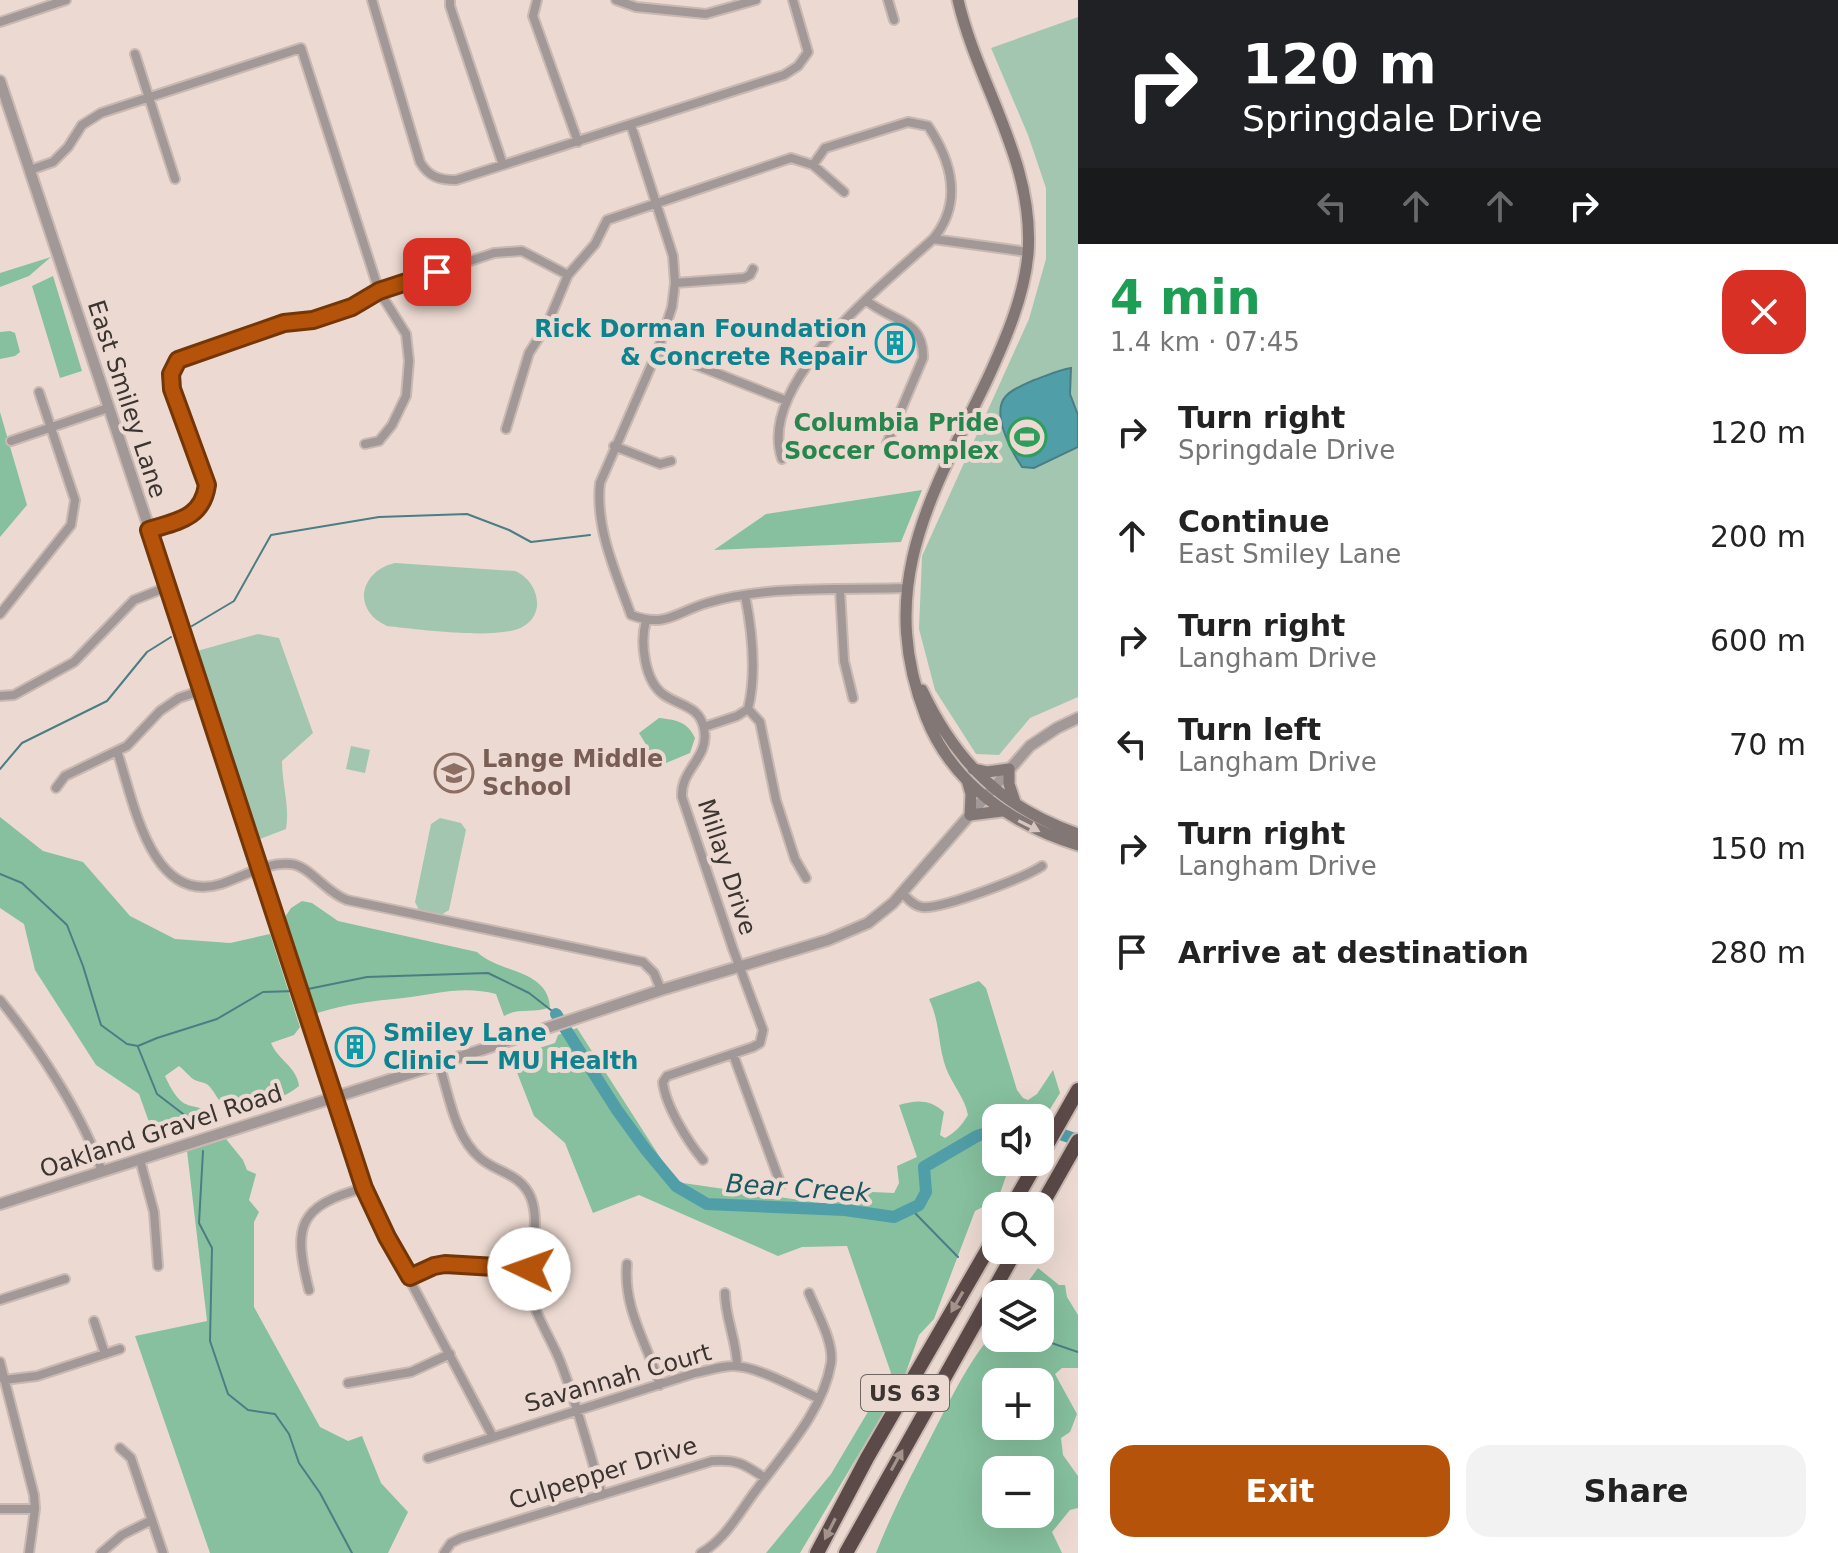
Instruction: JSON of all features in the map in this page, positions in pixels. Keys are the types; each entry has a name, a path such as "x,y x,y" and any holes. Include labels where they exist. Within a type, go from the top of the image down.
{"highway":[{"path":"1069,1105 1078,1079"},
{"path":"1054,1132 1078,1090"},
{"path":"1049,1192 1078,1141"},
{"name":"US 63","path":"817,1553 867,1458 982,1259"},
{"name":"US 63","path":"846,1553 1008,1264"}],"main road":[{"path":"958,0 977,62 1014,148 1025,192 1029,223 1028,252 1017,307 914,545 906,588 907,641 912,668 970,774 1002,811 1043,833 1078,845"},
{"path":"970,774 1009,769 1010,787 1016,804"},
{"path":"970,774 970,815 1002,811"},
{"path":"989,793 1078,834"}],"street":[{"path":"0,22 66,0"},
{"path":"372,0 420,162 427,174 442,180 456,180 784,75 798,66 808,52 793,0"},
{"path":"450,0 503,165"},
{"path":"537,0 533,16 578,142"},
{"path":"616,0 706,14 756,0"},
{"path":"888,0 894,20"},
{"path":"30,170 53,162 68,147 82,125 101,113 301,48 379,291 406,334 409,361 406,396 392,425 379,441 365,444"},
{"path":"135,54 175,179"},
{"name":"East Smiley Lane","path":"0,81 4,108 30,170 334,1095"},
{"path":"782,459 778,433 787,401 806,366 824,342 866,300 933,239 951,210 953,190 941,146 928,126 908,122 825,148 813,165"},
{"path":"631,125 673,256 675,283 672,307 658,350 614,446 600,483 597,505 604,536 631,615 646,621 662,621 707,604 745,595 906,588"},
{"path":"506,429 529,353 547,325 568,275 595,244 607,220 791,158 813,165 844,192"},
{"path":"933,239 1028,252"},
{"path":"149,530 184,518 199,508 205,499 207,485 172,389 171,374 178,360 284,323 313,320 352,307 379,291 494,253 522,251 568,275"},
{"path":"675,283 744,278 753,269"},
{"path":"866,300 879,311 913,325 919,333 923,351 923,358 887,443"},
{"path":"658,350 787,401"},
{"path":"0,614 71,525 75,500 39,392"},
{"path":"11,441 108,408"},
{"path":"614,446 660,464 671,461"},
{"path":"0,696 14,695 74,662 134,600 167,587"},
{"path":"840,590 843,646 853,698"},
{"path":"646,621 642,649 656,688 667,697 690,707 704,727 748,709 752,693 750,621 745,595"},
{"path":"56,788 65,776 127,746 160,711 179,698 203,690"},
{"path":"748,709 760,722 776,800 795,859 806,878"},
{"name":"Oakland Gravel Road","path":"0,1204 661,990 848,933 881,915 1009,769 1041,737 1078,718"},
{"name":"Millay Drive","path":"704,727 704,748 684,779 682,797 763,1030 760,1043 733,1054"},
{"path":"117,751 147,841 169,874 183,883 200,887 216,885 288,863 296,865 328,890 347,900 643,962 654,973 661,990"},
{"path":"902,893 912,903 931,907 1024,877 1042,866"},
{"path":"0,1000 75,1111 93,1145 102,1172"},
{"path":"703,1160 664,1092 663,1082 667,1076 733,1054 781,1185"},
{"path":"439,1064 462,1135 470,1147 480,1158 512,1175 530,1195 535,1225 529,1269 534,1306 559,1359 602,1495"},
{"path":"334,1095 364,1188 493,1437"},
{"path":"140,1160 154,1212 158,1266"},
{"path":"309,1290 299,1240 305,1222 329,1198 364,1188"},
{"path":"410,1277 445,1264 529,1269"},
{"path":"627,1264 629,1306 660,1385"},
{"path":"0,1300 65,1279"},
{"path":"725,1293 725,1305 737,1349 737,1366"},
{"path":"701,1553 722,1537 805,1423 818,1398 831,1360 830,1347 809,1293"},
{"path":"94,1321 105,1354"},
{"path":"2,1378 37,1376 120,1349"},
{"path":"348,1383 411,1372 450,1354"},
{"path":"0,1362 35,1509 29,1553"},
{"name":"Savannah Court","path":"428,1458 695,1373 737,1366 818,1398"},
{"path":"120,1448 131,1458 163,1553"},
{"name":"Culpepper Drive","path":"444,1553 451,1543 712,1461 732,1459 765,1478"},
{"path":"0,1509 35,1509"},
{"path":"101,1553 122,1535 152,1520"}],"green space":[{"name":"Columbia Pride Soccer Complex","path":"1078,17 1078,697 1030,718 999,755 976,754 935,690 919,629 922,556 1029,319 1046,259 1046,188 1028,135 991,48"},
{"path":"51,257 29,276 0,287 0,273"},
{"path":"53,276 82,371 60,378 32,286"},
{"path":"0,332 15,333 20,352 0,359"},
{"path":"0,412 27,505 0,537"},
{"path":"922,490 901,542 714,550 766,514"},
{"path":"395,563 515,571 523,575 534,589 535,613 524,626 497,633 458,633 387,626 368,611 364,592 374,574"},
{"path":"258,634 279,638 313,733 282,761 286,829 260,839 197,651"},
{"path":"659,718 676,721 688,728 695,738 690,753 666,763 656,761 639,733"},
{"path":"351,746 370,750 365,773 346,769"},
{"path":"0,817 43,851 83,862 130,916 175,939 230,943 270,934 300,1027 294,1035 271,1043 295,1074 299,1086 265,1105 236,1109 224,1104 208,1085 193,1079 179,1066 165,1076 178,1098 222,1119 155,1139 139,1094 96,1065 35,970 24,924 0,908"},
{"path":"440,818 461,823 466,830 449,910 441,915 419,910 415,902 431,824"},
{"path":"302,901 312,903 338,921 477,952 541,985 550,1007 504,1016 496,994 461,990 360,1003 317,1013 285,917 291,908"},
{"path":"979,981 986,988 1017,1090 1028,1100 1037,1094 1053,1070 1060,1093 1053,1104 982,1104 982,1176 1006,1176 1000,1192 982,1192 982,1207 975,1211 934,1319 919,1335 904,1378 800,1553 766,1553 831,1474 891,1373 847,1246 802,1247 778,1256 639,1195 593,1213 565,1143 534,1116 511,1057 555,1043 558,1035 577,1028 676,1182 834,1205 830,1190 894,1193 899,1183 897,1166 917,1157 899,1105 923,1102 944,1112 940,1135 945,1138 956,1131 968,1115 946,1068 929,999"},
{"path":"226,1139 247,1170 256,1174 249,1200 259,1212 254,1222 254,1307 320,1427 348,1441 362,1436 381,1483 408,1512 388,1553 210,1553 135,1336 207,1321 187,1151"},
{"path":"1038,1268 1053,1280 1029,1280"},
{"path":"1054,1281 1065,1285 1067,1297 1078,1315 1078,1368 1062,1368 1055,1374 1077,1414 1070,1432 1061,1438 1063,1455 1078,1476 1078,1508 1070,1510 1052,1532 1062,1553 876,1553 902,1493 968,1367 982,1348 982,1352 1054,1352"}],"water":[{"path":"1071,368 1070,394 1078,415 1078,447 1034,468 1022,467 1004,432 1000,412 1002,403 1009,393 1019,387"}],"waterway":[{"path":"192,626 234,601 271,535 379,517 467,514 531,542 590,535"},
{"path":"0,769 22,743 107,701 147,652 171,637"},
{"name":"Bear Creek","path":"0,874 22,883 67,925 101,1025 127,1044 138,1046 217,1019 263,992 296,991"},
{"name":"Bear Creek","path":"303,990 367,977 488,973 529,993 556,1014"},
{"name":"Bear Creek","path":"556,1014 646,1150 676,1186 707,1204 845,1210 894,1217 919,1205 926,1192 924,1167 982,1134"},
{"path":"138,1047 157,1094 195,1123 196,1127"},
{"name":"Bear Creek","path":"1054,1132 1078,1140"},
{"path":"203,1151 199,1223 212,1248 210,1341 228,1394 248,1410 275,1414 289,1434 299,1463 320,1493 352,1553"},
{"path":"911,1209 958,1257"},
{"path":"1054,1344 1078,1352"}],"place":[{"name":"Rick Dorman Foundation & Concrete Repair","path":"895,343"},
{"name":"Columbia Pride Soccer Complex","path":"1027,437"},
{"name":"Lange Middle School","path":"454,773"},
{"name":"Smiley Lane Clinic — MU Health","path":"355,1047"}],"route":[{"path":"437,272 379,291 352,307 313,320 284,323 178,360 171,374 172,389 207,485 205,499 199,508 184,518 149,530 364,1188 387,1237 410,1277 445,1264 529,1269"}]}
